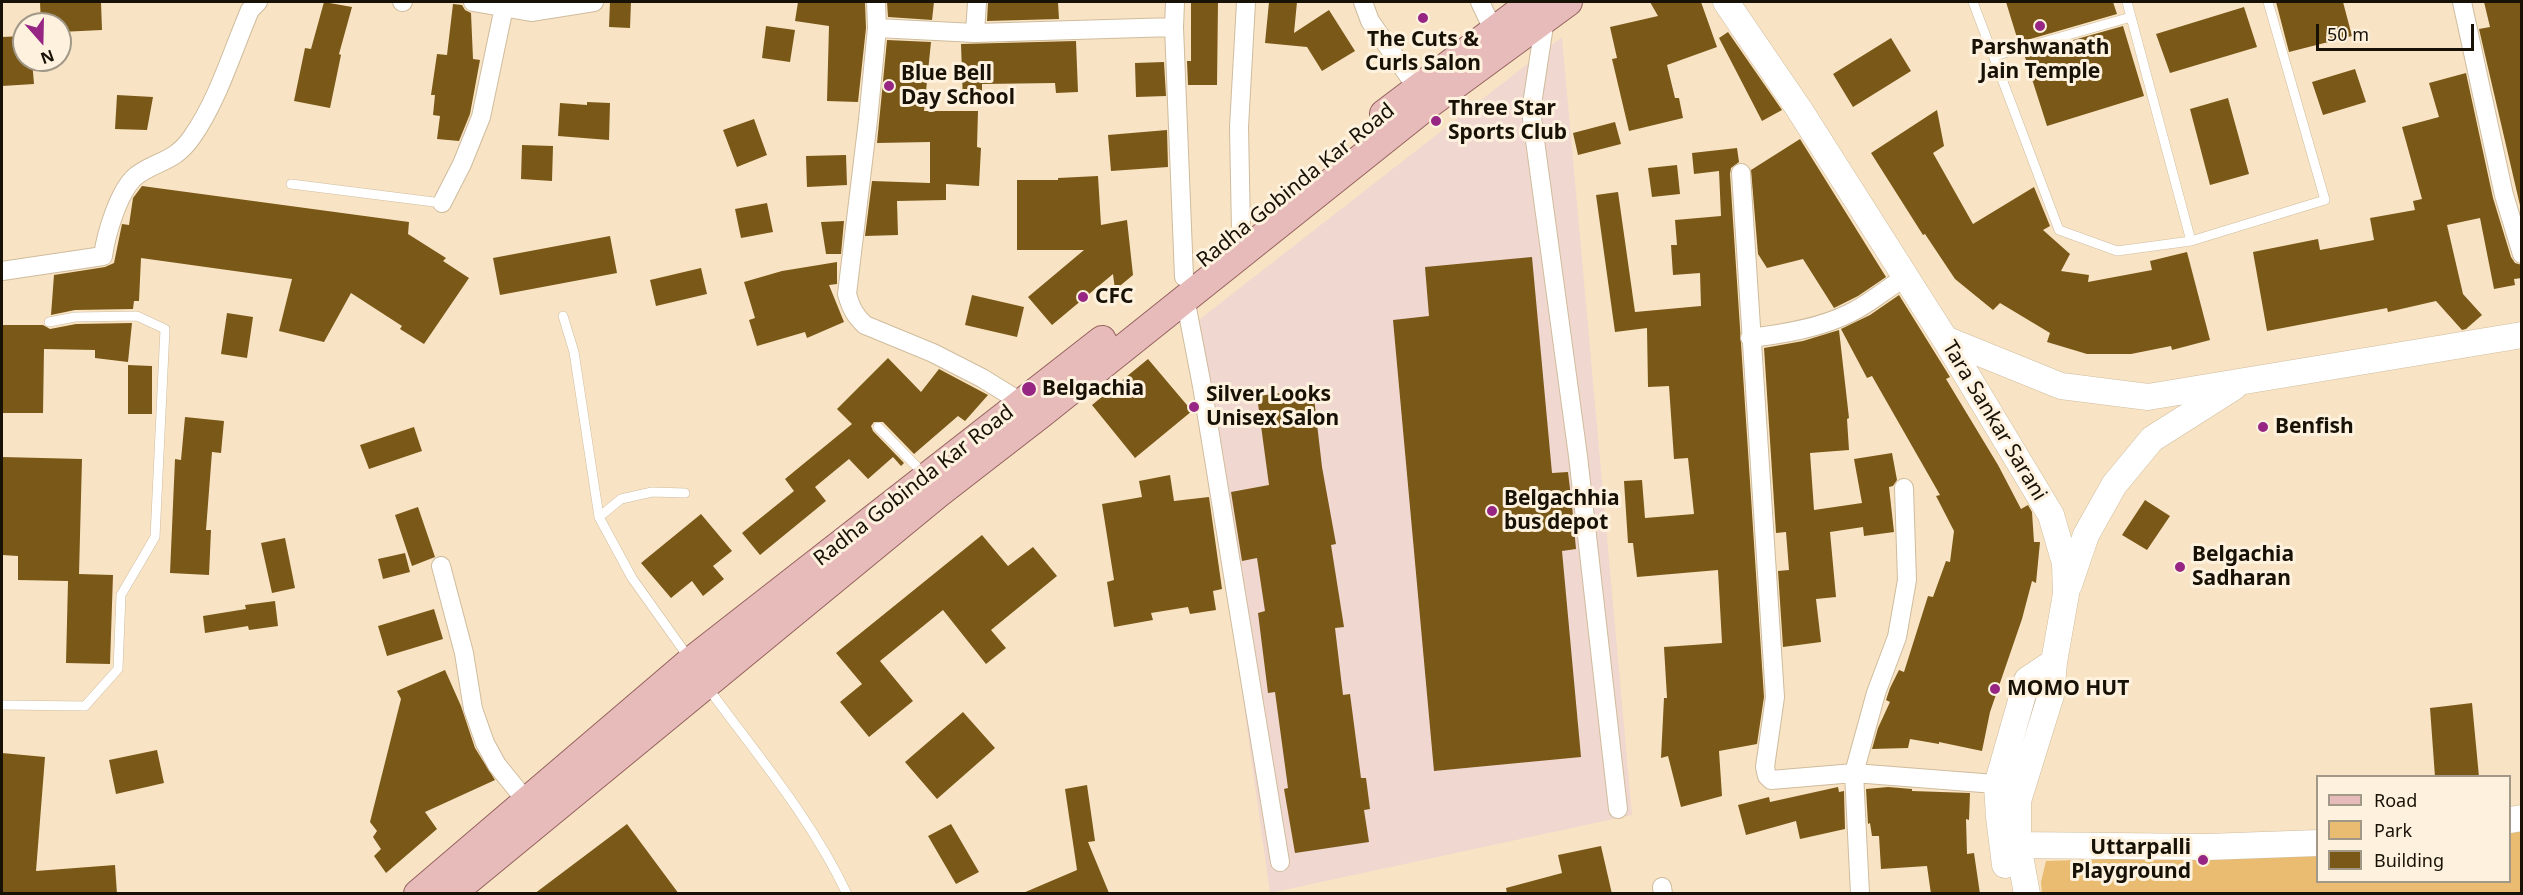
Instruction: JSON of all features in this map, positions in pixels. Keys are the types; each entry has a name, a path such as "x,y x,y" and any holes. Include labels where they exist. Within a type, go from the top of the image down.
{"main road":[{"path":"451,894 699,673 939,492 1031,408 1184,287 1429,104 1537,7 1568,2"},
{"name":"Radha Gobinda Kar Road","path":"1184,287 1241,230 1417,88 1498,40"},
{"name":"Radha Gobinda Kar Road","path":"418,894 527,802 699,673 926,476 1031,408"}],"street":[{"path":"2,271 103,256 115,213 127,187 137,176 172,158 193,136 210,105 250,10 258,2"},
{"path":"473,2 531,12 594,2"},
{"path":"876,2 877,28 847,294 851,308 856,318 865,325 933,353 982,378 1031,408"},
{"path":"975,33 976,2"},
{"path":"1175,2 1184,287 1280,862"},
{"path":"1241,230 1239,127 1246,2"},
{"path":"1363,2 1370,21 1417,88"},
{"path":"1480,2 1498,40"},
{"name":"Tara Sankar Sarani","path":"1726,2 1799,109 1904,278 1945,339 2051,515 2065,563 2066,594 2050,695 2010,785 2018,801 2018,846 2027,894"},
{"path":"2462,2 2504,195 2522,254"},
{"path":"442,203 462,164 481,117 504,7"},
{"path":"1537,7 1531,111 1578,456 1618,808"},
{"path":"877,28 975,33 1174,27"},
{"path":"1741,173 1775,697 1765,767 1767,776 1771,780 1854,772 2010,785 1998,817 2009,894"},
{"path":"1750,338 1835,320 1851,313 1904,278"},
{"path":"1945,339 2061,386 2148,398 2522,335"},
{"path":"2066,594 2086,535 2114,485 2152,439 2244,381"},
{"path":"1860,894 1854,772 1876,693 1898,638 1907,580 1904,488"},
{"path":"441,566 464,653 473,709 485,742 497,765 527,802"},
{"path":"2018,846 2207,847 2316,843"}],"lane":[{"path":"1973,2 2059,230 2117,251 2191,241 2325,200 2268,2"},
{"path":"2127,2 2191,241"},
{"path":"1994,56 2131,17"},
{"path":"291,184 442,203"},
{"path":"2,705 86,706 118,669 121,595 155,537 165,329 137,315 75,317 49,322"},
{"path":"563,316 574,352 599,517 632,578 787,791 828,854 847,894"},
{"path":"878,427 926,476"},
{"path":"599,517 621,499 652,492 685,493"}],"shaded area":[{"path":"1562,37 1632,815 1270,893 1191,326"}],"green space":[{"name":"Uttarpalli Playground","path":"2521,826 2521,893 2042,894 2041,882 2046,861 2316,852 2316,883 2511,883 2511,828"}],"building":[{"path":"40,2 101,2 102,30 72,31 72,12 40,12"},
{"path":"324,2 352,7 339,54 341,55 330,108 294,101 305,48 311,49"},
{"path":"610,2 631,2 630,28 609,27"},
{"path":"798,2 865,2 866,28 858,102 827,101 829,26 795,21"},
{"path":"887,2 934,2 932,20 888,17"},
{"path":"988,2 1058,2 1059,19 987,21"},
{"path":"1191,2 1218,2 1217,85 1188,85 1187,61 1191,61"},
{"path":"1269,2 1297,2 1294,33 1329,10 1355,51 1322,71 1307,47 1265,43"},
{"path":"1650,2 1701,2 1717,47 1667,65 1675,98 1679,98 1683,118 1629,131 1612,59 1617,58 1610,27 1658,16"},
{"name":"Parshwanath Jain Temple","path":"2006,2 2113,2 2117,14 2020,42"},
{"path":"2276,2 2343,2 2352,36 2289,52"},
{"path":"2484,2 2522,2 2522,214 2479,29 2490,27"},
{"path":"453,4 462,5 471,13 473,59 480,60 470,114 459,141 437,139 440,116 433,115 435,95 431,95 437,54 447,55"},
{"path":"2244,7 2257,47 2170,73 2156,34"},
{"path":"766,26 795,30 790,62 762,58"},
{"path":"2123,26 2144,96 2047,126 2024,54"},
{"path":"1728,32 1782,110 1762,121 1719,38"},
{"path":"2,37 12,37 12,72 33,72 34,84 2,86"},
{"path":"1891,38 1911,71 1853,107 1833,74"},
{"path":"887,40 931,42 924,111 978,111 977,147 981,148 979,186 946,184 946,200 897,201 898,235 865,236 872,181 930,183 930,142 877,143"},
{"path":"1076,41 1078,92 1056,93 1055,83 982,84 982,101 963,102 961,44"},
{"path":"1164,62 1166,96 1136,97 1135,63"},
{"path":"2355,69 2366,102 2323,115 2312,82"},
{"path":"2466,73 2493,198 2511,257 2515,263 2522,265 2522,278 2514,279 2515,285 2494,289 2480,218 2447,225 2463,294 2482,315 2466,329 2462,330 2436,301 2388,312 2387,308 2267,331 2253,252 2318,239 2320,250 2374,240 2370,218 2415,210 2413,201 2422,199 2402,127 2439,117 2429,83"},
{"path":"117,95 153,97 147,130 115,129"},
{"path":"2228,98 2249,174 2210,185 2190,109"},
{"path":"587,102 610,103 609,140 558,136 560,103 587,105"},
{"path":"1937,110 1944,146 1933,153 1973,224 2034,187 2050,226 2043,230 2070,254 2061,271 2089,275 2088,282 2152,270 2150,261 2187,252 2210,340 2172,350 2171,346 2131,354 2087,354 2047,342 2050,333 2000,303 1993,310 1955,279 1925,234 1923,235 1871,153"},
{"path":"754,119 767,155 737,167 723,130"},
{"path":"1615,122 1621,144 1578,155 1573,133"},
{"path":"1167,130 1168,167 1111,171 1108,135"},
{"path":"1800,139 1886,277 1858,296 1834,308 1803,259 1767,268 1758,254 1751,170"},
{"path":"522,145 553,146 552,181 521,179"},
{"path":"1737,148 1739,162 1731,168 1730,174 1764,697 1757,744 1719,751 1722,796 1681,807 1668,756 1661,758 1664,698 1667,698 1664,647 1722,643 1718,570 1637,577 1633,543 1628,543 1624,481 1642,480 1645,518 1694,514 1688,458 1674,459 1669,386 1648,387 1647,328 1615,332 1596,195 1618,192 1635,312 1701,306 1700,273 1673,275 1671,245 1677,245 1675,220 1721,216 1719,171 1694,174 1692,153"},
{"path":"846,155 847,185 807,187 806,156"},
{"path":"1677,165 1680,194 1652,197 1648,168"},
{"path":"1098,176 1101,225 1127,220 1133,275 1115,290 1113,274 1052,325 1028,297 1084,250 1017,250 1017,180 1058,180 1058,178"},
{"path":"142,186 409,222 408,234 446,258 443,261 469,278 424,344 400,329 402,326 351,293 324,342 279,331 292,279 141,258 139,301 134,301 133,309 75,310 51,315 54,275 105,267 114,263 122,224 129,225 133,198"},
{"path":"767,203 773,232 741,238 735,209"},
{"path":"844,221 841,254 826,254 821,222"},
{"path":"610,236 617,273 500,295 493,258"},
{"name":"Belgachhia bus depot","path":"1532,257 1552,473 1568,472 1572,505 1576,549 1562,551 1581,757 1434,771 1393,320 1429,316 1425,267"},
{"path":"837,262 837,284 829,285 844,322 807,338 805,332 757,346 749,320 755,318 744,282 782,271"},
{"path":"701,268 707,294 656,306 650,280"},
{"path":"972,295 1024,307 1017,337 965,325"},
{"path":"1899,295 1950,377 1946,379 1998,465 2021,509 2028,505 2032,512 2034,542 2040,542 2036,583 2032,581 2022,619 1990,712 1982,751 1939,742 1939,744 1910,739 1908,748 1872,749 1878,728 1890,702 1886,700 1890,688 1899,670 1904,672 1928,596 1933,597 1946,561 1950,562 1954,531 1936,496 1940,495 1872,376 1867,378 1841,329 1870,315"},
{"path":"227,313 253,317 247,358 221,354"},
{"path":"132,323 128,362 95,358 95,350 44,349 43,413 2,413 2,325 43,325 50,329 76,324"},
{"path":"1839,330 1849,418 1847,419 1849,450 1810,453 1814,510 1862,503 1854,459 1892,453 1897,480 1893,486 1889,487 1894,532 1864,536 1863,527 1830,532 1836,597 1816,599 1821,642 1783,647 1778,571 1789,570 1786,532 1776,533 1764,348 1803,341"},
{"path":"888,358 921,392 939,369 988,395 965,421 958,416 914,454 883,422 874,422 871,426 873,431 904,463 901,466 893,457 868,479 849,459 815,487 826,501 760,555 742,533 794,491 785,479 852,424 837,409"},
{"path":"1148,359 1192,411 1135,458 1092,405"},
{"path":"128,365 152,366 152,414 128,414"},
{"path":"1313,389 1322,467 1336,544 1331,545 1344,627 1335,628 1343,695 1350,694 1361,778 1366,778 1370,809 1364,810 1369,842 1295,853 1284,789 1288,788 1275,692 1268,693 1258,613 1265,611 1257,558 1242,561 1231,492 1269,485 1257,396"},
{"path":"185,417 224,421 221,453 212,452 206,530 211,530 209,575 170,573 175,459 181,460"},
{"path":"414,427 422,451 369,469 360,445"},
{"path":"2,457 82,459 79,574 113,575 110,664 66,663 68,581 18,580 18,556 2,555"},
{"path":"1170,475 1174,501 1209,497 1222,589 1213,591 1216,610 1190,614 1188,607 1151,613 1153,620 1114,627 1107,582 1114,580 1102,504 1142,497 1139,481"},
{"path":"2145,500 2170,516 2147,550 2122,535"},
{"path":"418,507 435,557 412,566 395,515"},
{"path":"701,514 732,551 713,566 724,579 703,596 692,581 671,598 641,563"},
{"path":"982,535 1008,566 1033,547 1057,576 991,630 1006,648 986,664 943,610 880,661 913,701 869,737 840,702 862,684 836,653"},
{"path":"285,538 295,588 272,593 261,543"},
{"path":"405,553 410,572 383,579 378,559"},
{"path":"275,601 278,626 249,630 248,626 205,633 203,616 246,609 245,605"},
{"path":"434,609 443,639 387,656 378,626"},
{"path":"445,670 461,706 475,748 495,780 425,812 437,829 386,873 374,856 381,849 373,837 377,831 370,822 401,699 397,691"},
{"path":"2472,703 2479,775 2435,775 2430,708"},
{"path":"963,712 995,748 937,799 905,762"},
{"path":"157,750 164,783 116,794 109,760"},
{"path":"2,753 45,757 36,871 115,865 117,894 2,893"},
{"path":"1087,785 1095,841 1088,842 1109,893 1023,893 1077,870 1065,789"},
{"path":"1838,787 1839,792 1844,791 1845,829 1800,839 1796,821 1746,835 1738,805 1769,797 1770,802"},
{"path":"1888,787 1912,789 1912,791 1970,793 1969,820 1966,819 1967,854 1974,853 1980,894 1931,894 1927,866 1881,869 1879,836 1872,836 1870,823 1868,824 1866,789"},
{"path":"627,824 679,894 534,894"},
{"path":"951,824 979,872 956,884 928,836"},
{"path":"1601,846 1612,894 1507,894 1506,888 1562,873 1558,855"}],"place":[{"name":"The Cuts & Curls Salon","path":"1423,18"},
{"name":"Parshwanath Jain Temple","path":"2040,26"},
{"name":"Blue Bell Day School","path":"889,86"},
{"name":"Three Star Sports Club","path":"1436,121"},
{"name":"CFC","path":"1083,297"},
{"name":"Belgachia","path":"1029,389"},
{"name":"Silver Looks Unisex Salon","path":"1194,407"},
{"name":"Benfish","path":"2263,427"},
{"name":"Belgachhia bus depot","path":"1492,511"},
{"name":"Belgachia Sadharan","path":"2180,567"},
{"name":"MOMO HUT","path":"1995,689"},
{"name":"Uttarpalli Playground","path":"2203,860"}]}
